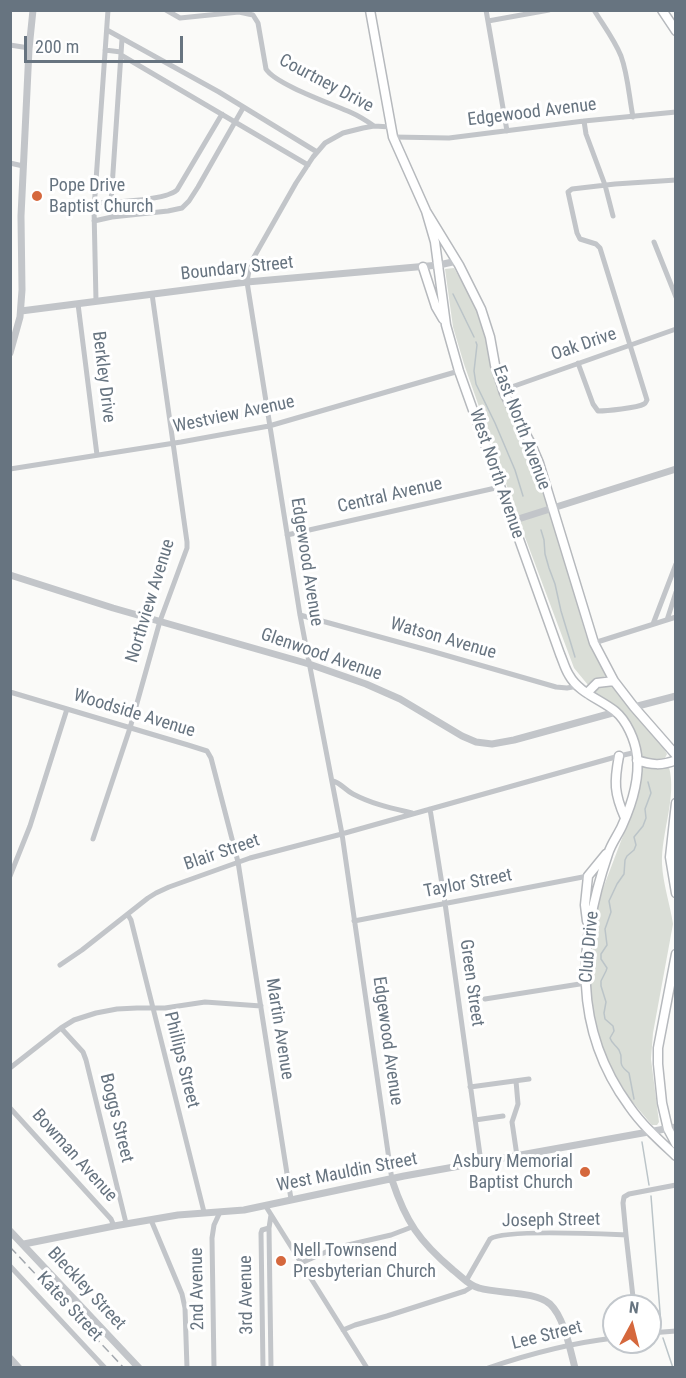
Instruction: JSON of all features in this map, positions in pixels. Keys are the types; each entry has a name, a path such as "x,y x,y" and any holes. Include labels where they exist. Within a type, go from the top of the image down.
{"main road":[{"name":"East North Avenue","path":"370,10 393,137 426,211 457,261 481,309 503,390 530,442 538,463 594,643 614,681 634,707"},
{"path":"662,10 675,31"},
{"name":"West North Avenue","path":"426,211 435,242 446,325 459,371 569,676 587,693 616,712"},
{"path":"423,267 436,307 446,325"},
{"path":"587,693 597,683 614,681"},
{"path":"634,707 675,755"},
{"path":"616,712 628,729 637,756 647,763 657,765 675,760"},
{"path":"619,756 615,773 615,789 625,818"},
{"name":"Club Drive","path":"637,756 636,788 609,852 588,931 586,983 590,1020 601,1059 629,1107 650,1132 675,1156"},
{"path":"675,803 670,857 675,893"},
{"path":"588,931 585,905 588,876 609,852"},
{"path":"675,954 671,1000 658,1048 662,1103 672,1128 675,1144"}],"street":[{"path":"10,353 21,311 21,216 33,10"},
{"path":"96,301 94,221 108,10"},
{"name":"Courtney Drive","path":"166,10 180,18 239,12 253,15 258,23 266,69 269,74 285,84 352,113 375,126"},
{"path":"486,10 507,131"},
{"path":"488,21 549,10"},
{"path":"594,10 621,56 625,67 633,117"},
{"path":"107,30 219,92 317,152"},
{"path":"112,217 111,202 122,39"},
{"path":"10,45 29,48"},
{"path":"105,50 121,53 308,165"},
{"path":"94,221 182,208 198,187 243,108"},
{"name":"Edgewood Avenue","path":"393,137 449,138 675,112"},
{"path":"95,202 173,194 222,114"},
{"path":"584,121 586,134 605,185 613,216"},
{"name":"Edgewood Avenue","path":"391,127 375,126 343,133 325,143 308,165 250,264 247,282 300,615 342,834 392,1180"},
{"path":"10,164 24,166"},
{"path":"578,363 593,404 598,411 644,404 647,400 600,248 596,243 580,239 568,192 572,189 605,185 675,180"},
{"path":"654,242 675,297"},
{"name":"Boundary Street","path":"21,311 247,282 423,267 457,261"},
{"name":"Northview Avenue","path":"93,839 130,728 160,621 187,549 152,294"},
{"name":"Berkley Drive","path":"78,304 98,455"},
{"name":"Oak Drive","path":"503,390 675,329"},
{"name":"Westview Avenue","path":"10,469 269,426 459,371"},
{"path":"513,521 675,469"},
{"name":"Central Avenue","path":"287,535 500,487"},
{"path":"653,624 675,564"},
{"name":"Glenwood Avenue","path":"10,575 309,664 366,684 399,699 462,736 477,742 492,744 514,740 616,712"},
{"path":"667,620 675,596"},
{"name":"Watson Avenue","path":"300,615 556,687 578,686"},
{"path":"594,643 675,617"},
{"name":"Woodside Avenue","path":"10,692 207,752 211,758 238,862"},
{"path":"634,707 675,696"},
{"path":"10,876 30,826 67,709"},
{"name":"Blair Street","path":"60,965 156,893 238,862 619,756 637,756"},
{"name":"Blair Street","path":"333,781 378,806 414,813"},
{"name":"Green Street","path":"430,809 481,1162"},
{"name":"Martin Avenue","path":"238,862 291,1199"},
{"name":"Taylor Street","path":"354,921 588,876"},
{"name":"Phillips Street","path":"128,915 204,1212"},
{"path":"485,999 586,983"},
{"path":"10,1068 61,1028 74,1020 96,1013 117,1009 165,1008 205,1002 261,1006"},
{"name":"Boggs Street","path":"61,1028 83,1052 86,1060 126,1223"},
{"path":"470,1088 530,1079"},
{"path":"516,1081 518,1104 512,1122 517,1156"},
{"name":"Bowman Avenue","path":"10,1108 111,1219 114,1226"},
{"path":"475,1120 503,1116"},
{"name":"West Mauldin Street","path":"24,1244 126,1223 204,1212 244,1210 481,1162 672,1128"},
{"path":"392,1180 398,1200 412,1227 441,1260 470,1284 510,1294 535,1296 548,1303 558,1314 575,1368"},
{"path":"633,1294 624,1197 675,1185"},
{"path":"265,1205 367,1368"},
{"name":"2nd Avenue","path":"214,1368 212,1238 214,1225 220,1212"},
{"name":"3rd Avenue","path":"271,1215 268,1228 272,1368"},
{"path":"151,1220 184,1301 187,1368"},
{"path":"301,1263 334,1248 391,1235 412,1227"},
{"name":"3rd Avenue","path":"263,1368 261,1233 262,1230 268,1228"},
{"name":"Bleckley Street","path":"10,1231 139,1368"},
{"name":"Joseph Street","path":"470,1284 490,1239 495,1236 626,1235"},
{"name":"Kates Street","path":"10,1266 105,1368"},
{"path":"344,1330 465,1291 470,1284"},
{"name":"Lee Street","path":"488,1368 555,1348 602,1339"},
{"path":"10,1358 19,1368"}],"shaded area":[{"path":"454,268 482,323 496,387 529,444 586,635 607,675 588,685 574,668 464,364 453,327 445,269"},
{"path":"612,684 663,747 667,754 664,760 653,760 641,756 631,725 592,692 597,687"},
{"path":"643,764 656,768 669,767 671,779 662,864 673,924 653,1033 651,1059 659,1122 657,1125 652,1125 629,1098 612,1069 595,1028 590,984 596,907 638,796"}],"waterway":[{"path":"453,294 474,337"},
{"path":"476,342 474,371 476,384 515,470 523,496"},
{"path":"541,530 545,554 575,657"},
{"path":"634,1099 629,1073 622,1066 621,1054 610,1038 614,1031 613,1026 605,1019 606,1002 601,981 607,968 601,959 601,954 607,945 605,929 611,912 609,901 624,874 625,860 636,845 634,837 646,818 645,809 651,793 648,782"},
{"path":"642,1142 649,1185"},
{"path":"651,1196 659,1294"},
{"path":"663,1338 673,1368"}],"railway":[{"path":"10,1247 124,1368"}],"place":[{"name":"Pope Drive Baptist Church","path":"37,196"},
{"name":"Asbury Memorial Baptist Church","path":"585,1172"},
{"name":"Nell Townsend Presbyterian Church","path":"281,1261"}]}
